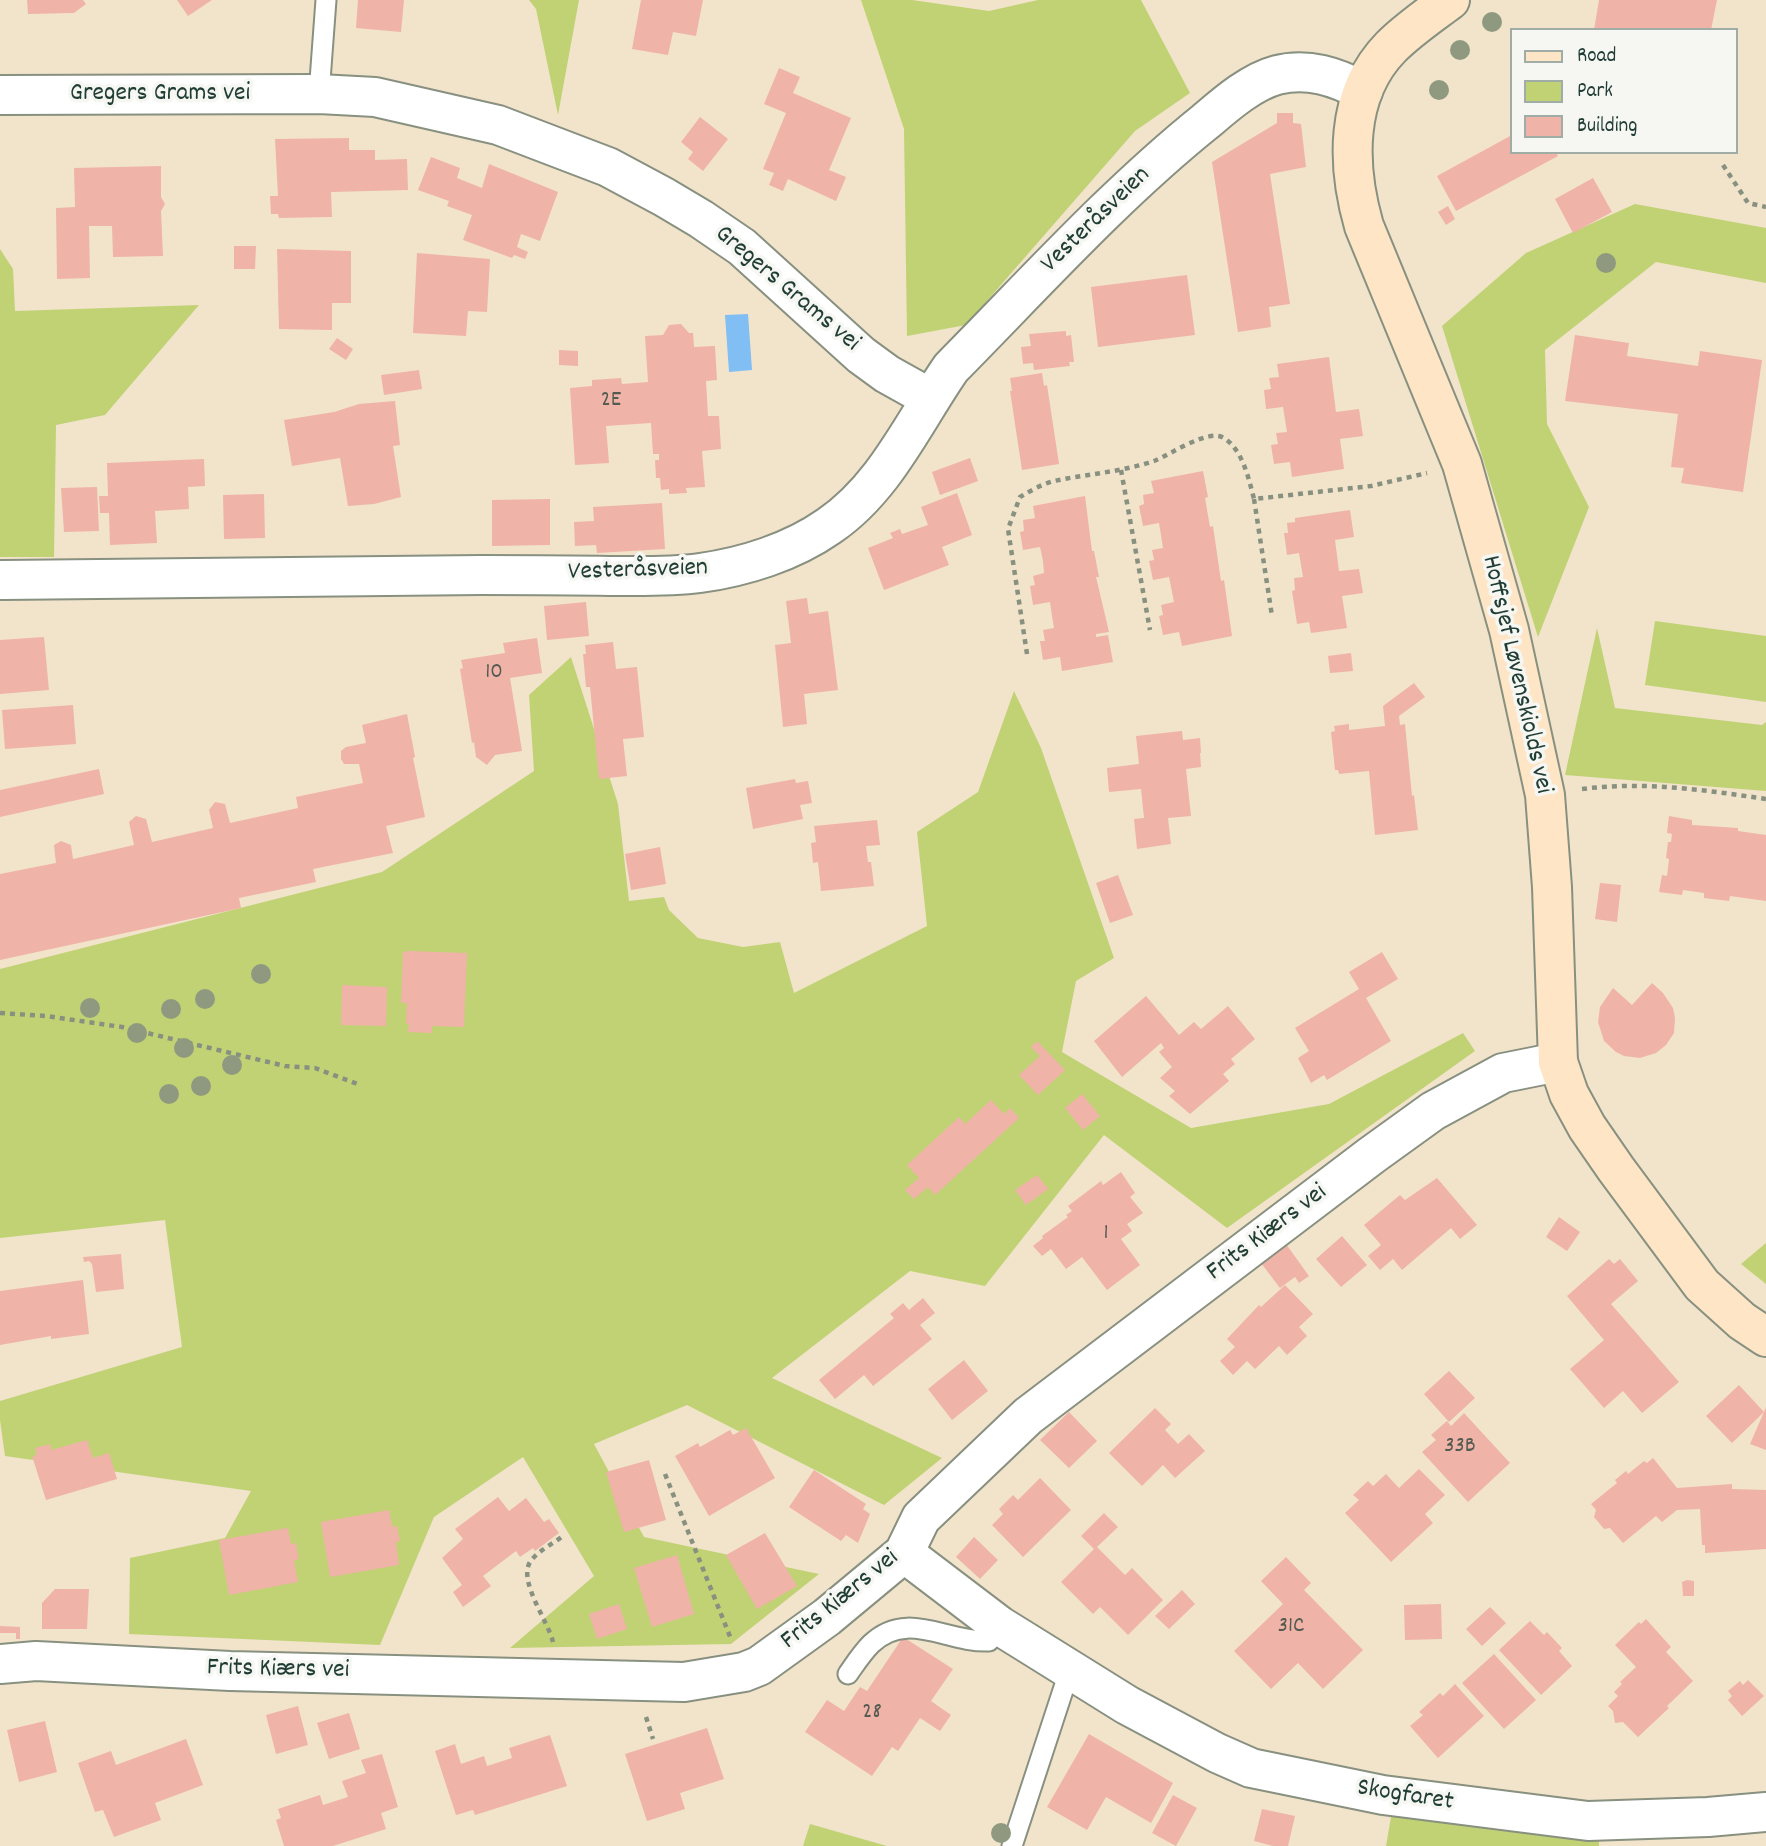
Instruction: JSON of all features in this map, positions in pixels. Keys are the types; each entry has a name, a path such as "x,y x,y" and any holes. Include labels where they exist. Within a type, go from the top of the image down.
{"street":[{"name":"Hoffsjef Løvenskiolds vei","path":"1450,0 1390,49 1374,69 1363,91 1354,124 1351,162 1355,194 1364,226 1462,464 1509,631 1545,795 1552,887 1558,1062 1569,1094 1587,1127 1671,1244 1702,1284 1742,1321 1766,1337"},
{"name":"Vesteråsveien","path":"0,580 650,576 700,573 774,554 829,526 853,506 896,456 930,398 951,369 1135,182 1227,103 1275,75 1298,72 1338,78 1363,91"},
{"name":"Gregers Grams vei","path":"0,95 319,94 375,97 498,125 608,167 664,197 742,247 861,355 887,374 930,398"},
{"name":"Frits Kiærs vei","path":"0,1664 36,1661 230,1671 684,1682 744,1672 760,1665 827,1617 904,1553 921,1518 1028,1416 1371,1155 1433,1111 1503,1073 1558,1062"},
{"name":"Skogfaret","path":"904,1553 1000,1626 1127,1705 1251,1768 1423,1801 1588,1821 1766,1812"}],"lane":[{"path":"319,94 326,0"},
{"path":"848,1674 872,1643 896,1628 917,1627 973,1642 989,1641 1000,1626"},
{"path":"1012,1846 1070,1669"}],"path":[{"path":"1723,165 1748,203 1766,207"},
{"path":"1027,654 1008,529 1020,496 1051,482 1121,470 1156,460 1201,439 1217,436 1224,438 1246,467 1254,499 1272,616"},
{"path":"1254,499 1371,486 1462,464"},
{"path":"1121,470 1150,630"},
{"path":"1545,795 1606,786 1668,786 1766,799"},
{"path":"0,1013 46,1016 122,1027 285,1066 315,1068 360,1085"},
{"path":"665,1474 744,1672"},
{"path":"553,1678 555,1654 550,1631 527,1582 528,1565 563,1536"}],"green space":[{"path":"529,0 579,0 558,115 536,9"},
{"path":"861,0 912,0 989,11 1038,0 1141,0 1190,93 1135,131 966,325 907,336 904,129"},
{"path":"1635,204 1766,228 1766,283 1656,262 1545,350 1547,424 1589,507 1538,637 1442,326 1526,253"},
{"path":"0,249 13,269 15,311 199,305 105,415 56,425 54,557 0,557"},
{"path":"1655,621 1766,636 1766,702 1645,685"},
{"path":"1597,628 1615,708 1762,725 1766,722 1766,791 1565,775"},
{"path":"571,657 618,804 629,901 664,897 669,910 698,938 743,947 780,942 794,993 927,926 917,832 978,792 1014,691 1041,748 1114,958 1076,981 1062,1052 1191,1128 1329,1104 1463,1033 1475,1051 1227,1228 1104,1135 985,1286 910,1271 772,1378 942,1458 884,1505 687,1405 594,1444 644,1537 819,1574 731,1644 510,1648 594,1576 523,1457 434,1517 380,1645 129,1634 130,1558 225,1538 251,1491 5,1456 0,1401 182,1347 165,1220 0,1238 0,969 382,872 534,771 529,695"},
{"path":"1766,1243 1766,1284 1741,1264"},
{"path":"1392,1811 1599,1835 1599,1846 1386,1846"},
{"path":"810,1824 887,1846 803,1846"}],"water":[{"path":"748,314 752,370 729,372 725,315"}],"building":[{"path":"27,0 83,0 86,4 74,13 28,14"},
{"path":"177,0 212,0 188,16"},
{"path":"358,0 404,0 401,32 356,28"},
{"path":"641,0 703,0 696,36 673,32 668,55 632,49"},
{"path":"1599,0 1717,0 1711,28 1594,28"},
{"path":"779,68 800,77 793,93 851,118 829,170 846,177 836,201 788,179 783,191 769,185 774,173 763,169 786,113 764,104"},
{"path":"1277,113 1293,113 1293,123 1301,124 1306,167 1270,174 1290,304 1269,307 1271,327 1238,332 1212,162 1277,123"},
{"path":"700,117 728,139 703,171 688,159 693,152 681,142"},
{"path":"1510,136 1510,154 1558,156 1456,211 1437,176"},
{"path":"349,138 349,150 375,150 375,160 407,159 408,190 331,192 332,217 279,218 278,214 271,214 270,196 278,196 275,139"},
{"path":"431,157 460,168 457,178 482,188 489,164 558,192 540,241 521,234 517,247 528,252 525,259 514,255 512,258 463,240 472,215 447,206 449,201 418,190"},
{"path":"161,166 161,197 165,204 161,211 163,256 113,257 112,226 89,226 90,278 57,279 56,208 75,207 74,168"},
{"path":"1593,178 1612,212 1573,233 1555,199"},
{"path":"1448,206 1455,219 1446,225 1438,212"},
{"path":"234,246 256,246 255,269 234,269"},
{"path":"277,249 351,251 351,303 332,303 332,330 279,329"},
{"path":"417,253 490,259 487,312 468,311 466,336 413,333"},
{"path":"1187,275 1195,335 1098,347 1091,287"},
{"path":"681,324 689,333 693,333 694,347 715,346 717,380 706,381 708,416 719,416 721,449 702,451 705,487 686,488 687,493 669,494 669,489 661,490 660,478 656,478 655,460 659,460 659,454 653,454 651,423 606,426 609,463 575,465 570,388 592,386 592,380 621,378 622,384 648,382 645,336 663,335 669,325"},
{"path":"1066,331 1066,336 1071,335 1074,362 1069,362 1070,366 1034,370 1033,363 1023,364 1021,347 1031,346 1029,334"},
{"path":"1575,335 1629,343 1627,356 1698,366 1700,351 1762,360 1743,492 1681,483 1684,468 1671,467 1678,414 1565,401"},
{"path":"337,338 353,349 346,360 329,349"},
{"path":"559,350 578,351 578,366 559,365"},
{"path":"1329,357 1336,412 1359,409 1363,436 1340,439 1344,469 1292,477 1290,462 1274,464 1271,445 1278,444 1276,433 1287,432 1283,407 1266,409 1264,390 1271,389 1269,378 1279,377 1277,364"},
{"path":"419,370 422,389 384,395 381,375"},
{"path":"1042,373 1044,386 1047,385 1059,464 1022,470 1010,378"},
{"path":"395,401 400,445 393,446 401,497 374,504 348,506 340,458 292,466 284,420 334,412 359,404"},
{"path":"970,458 978,481 940,495 932,472"},
{"path":"204,459 205,486 188,487 189,509 155,511 157,543 110,545 109,513 100,513 99,496 108,496 107,463"},
{"path":"1203,471 1210,527 1213,526 1221,581 1224,580 1232,636 1182,646 1179,632 1163,635 1159,616 1163,615 1161,605 1174,602 1169,577 1153,580 1149,561 1154,560 1152,550 1163,548 1159,523 1143,526 1139,506 1144,504 1143,495 1154,493 1151,481"},
{"path":"97,487 99,531 64,532 61,488"},
{"path":"957,493 972,535 942,547 949,565 884,590 868,548 893,538 890,533 900,529 902,534 928,525 921,507"},
{"path":"264,494 265,538 224,539 223,495"},
{"path":"1085,496 1092,551 1099,577 1096,577 1109,632 1096,634 1096,637 1108,635 1113,662 1062,671 1060,657 1043,660 1040,641 1045,641 1043,630 1054,628 1050,602 1033,605 1030,586 1035,585 1033,576 1044,573 1043,561 1040,547 1023,550 1020,532 1024,531 1023,520 1035,518 1033,506"},
{"path":"550,499 550,545 492,546 492,500"},
{"path":"662,503 665,549 597,553 596,545 575,546 574,522 594,521 593,507"},
{"path":"1350,510 1354,537 1335,540 1339,571 1359,569 1363,593 1342,596 1347,628 1311,633 1309,622 1297,624 1292,591 1295,590 1294,578 1303,577 1299,553 1287,555 1284,533 1288,533 1287,523 1295,522 1295,518"},
{"path":"807,598 809,614 828,611 838,690 804,694 807,724 783,727 775,645 791,643 786,601"},
{"path":"586,602 589,636 547,640 544,606"},
{"path":"44,637 49,690 0,694 0,640"},
{"path":"537,638 542,673 510,678 522,751 495,755 487,765 476,757 474,742 472,743 460,669 463,668 461,660 505,653 503,643"},
{"path":"613,642 616,669 637,667 644,737 623,739 627,776 599,779 590,687 586,687 583,654 586,654 585,645"},
{"path":"1351,653 1353,671 1330,673 1328,656"},
{"path":"1414,683 1425,697 1399,716 1400,725 1405,724 1418,830 1375,835 1369,771 1339,774 1338,770 1335,770 1331,732 1335,731 1334,726 1349,724 1349,730 1385,726 1383,706"},
{"path":"73,705 76,744 5,749 2,710"},
{"path":"407,714 425,817 386,826 393,853 313,869 316,882 239,898 241,908 0,960 0,874 56,863 54,845 61,841 71,845 73,859 134,845 129,822 136,816 146,819 152,842 213,828 209,810 215,802 225,804 230,823 298,808 296,797 363,783 359,764 344,764 341,751 346,747 366,743 362,725"},
{"path":"1182,731 1183,740 1200,738 1201,767 1186,769 1191,816 1168,818 1171,844 1137,849 1134,819 1144,818 1141,789 1109,792 1107,768 1139,764 1136,736"},
{"path":"99,769 104,794 0,817 0,790"},
{"path":"795,779 796,783 808,781 812,803 800,805 803,819 753,829 746,788"},
{"path":"1669,816 1692,820 1692,825 1738,828 1738,831 1766,835 1766,901 1730,896 1729,901 1704,898 1704,893 1683,890 1682,895 1659,892 1662,875 1667,876 1669,859 1666,858 1672,834 1667,833"},
{"path":"877,820 880,845 866,846 874,886 821,891 818,862 813,863 811,843 816,842 814,826"},
{"path":"660,847 666,884 631,890 625,854"},
{"path":"1118,875 1133,915 1110,923 1096,883"},
{"path":"1600,883 1621,885 1617,922 1595,919"},
{"path":"403,952 467,953 464,1027 432,1026 432,1033 408,1032 407,1003 401,1003"},
{"path":"1382,952 1398,979 1366,998 1391,1041 1327,1080 1324,1075 1311,1083 1298,1058 1309,1051 1295,1028 1359,989 1349,972"},
{"path":"1652,983 1673,1008 1674,1033 1656,1053 1640,1058 1624,1056 1604,1041 1598,1022 1600,1007 1613,988 1632,1005"},
{"path":"342,985 387,987 386,1026 341,1025"},
{"path":"1146,996 1179,1035 1194,1022 1201,1029 1228,1006 1255,1039 1231,1059 1235,1064 1223,1074 1229,1081 1190,1114 1169,1096 1175,1091 1160,1078 1172,1067 1159,1052 1164,1048 1161,1043 1122,1077 1094,1041"},
{"path":"1037,1041 1065,1070 1038,1095 1019,1075 1040,1056 1031,1047"},
{"path":"1082,1094 1100,1116 1083,1130 1065,1108"},
{"path":"991,1100 1004,1114 1010,1108 1019,1118 935,1195 928,1187 914,1199 905,1190 919,1178 907,1165 959,1117 965,1124"},
{"path":"1121,1172 1135,1193 1130,1197 1143,1213 1127,1224 1132,1231 1121,1239 1140,1265 1107,1290 1082,1257 1066,1269 1051,1249 1042,1256 1033,1246 1068,1217 1066,1215 1072,1211 1068,1206 1101,1181 1103,1185"},
{"path":"1037,1175 1048,1189 1026,1205 1015,1190"},
{"path":"1437,1178 1477,1225 1460,1239 1451,1228 1402,1270 1393,1259 1380,1270 1368,1256 1381,1245 1364,1225 1400,1195 1405,1200"},
{"path":"1559,1217 1580,1232 1567,1251 1546,1237"},
{"path":"1342,1236 1367,1265 1341,1287 1316,1259"},
{"path":"1286,1244 1309,1276 1299,1283 1295,1277 1280,1288 1261,1263"},
{"path":"121,1254 124,1289 96,1292 92,1264 89,1261 84,1262 83,1257"},
{"path":"1609,1259 1614,1264 1620,1259 1638,1281 1611,1304 1679,1382 1642,1413 1623,1391 1604,1408 1570,1369 1604,1340 1567,1296"},
{"path":"83,1280 89,1334 51,1339 51,1336 0,1345 0,1291"},
{"path":"1285,1285 1313,1314 1299,1327 1307,1336 1287,1355 1279,1346 1255,1369 1247,1361 1233,1375 1220,1361 1235,1347 1227,1339 1259,1305 1261,1307"},
{"path":"923,1298 935,1313 920,1325 932,1339 873,1386 864,1375 835,1399 819,1380 894,1318 890,1314 903,1303 909,1310"},
{"path":"964,1360 988,1391 952,1420 928,1389"},
{"path":"1449,1371 1475,1398 1449,1422 1424,1394"},
{"path":"1739,1385 1764,1412 1732,1443 1706,1416"},
{"path":"1766,1407 1766,1450 1750,1444"},
{"path":"1155,1408 1171,1424 1165,1430 1178,1444 1189,1434 1205,1451 1175,1478 1163,1465 1142,1486 1109,1453"},
{"path":"1069,1412 1097,1441 1069,1468 1040,1440"},
{"path":"1464,1413 1510,1463 1468,1502 1422,1452 1436,1440 1431,1435 1447,1421 1451,1426"},
{"path":"746,1428 775,1478 709,1516 675,1456 698,1443 700,1447 730,1430 733,1435"},
{"path":"87,1440 93,1458 109,1453 117,1479 46,1500 32,1456 37,1455 35,1448 50,1444 51,1450"},
{"path":"1653,1458 1677,1488 1732,1484 1732,1489 1766,1490 1766,1549 1705,1553 1700,1509 1677,1510 1662,1522 1656,1516 1623,1543 1610,1528 1604,1529 1594,1517 1596,1510 1591,1504 1617,1483 1615,1480 1626,1471 1628,1474 1644,1461 1647,1463"},
{"path":"649,1460 666,1520 624,1532 606,1472"},
{"path":"1419,1469 1445,1495 1425,1514 1433,1523 1391,1562 1345,1513 1359,1500 1353,1495 1368,1481 1373,1486 1386,1474 1399,1488"},
{"path":"814,1470 866,1504 863,1509 870,1514 858,1543 846,1535 841,1541 789,1507"},
{"path":"1040,1478 1071,1510 1023,1557 992,1525 1003,1514 999,1509 1013,1495 1018,1500"},
{"path":"498,1497 509,1511 526,1498 544,1522 549,1519 559,1533 535,1551 533,1548 520,1557 516,1551 483,1576 491,1586 463,1607 453,1592 462,1585 442,1558 463,1539 455,1529"},
{"path":"389,1510 392,1527 397,1526 400,1541 396,1542 399,1565 330,1577 321,1522"},
{"path":"1104,1513 1118,1527 1097,1547 1125,1575 1132,1568 1163,1600 1128,1635 1100,1607 1093,1614 1061,1582 1094,1549 1081,1536"},
{"path":"288,1528 291,1544 296,1543 299,1559 294,1560 298,1582 229,1595 219,1540"},
{"path":"765,1533 797,1586 757,1609 726,1555"},
{"path":"974,1537 998,1560 980,1579 956,1557"},
{"path":"677,1555 694,1614 652,1627 634,1568"},
{"path":"1286,1557 1311,1583 1304,1590 1363,1650 1323,1689 1298,1663 1271,1689 1234,1651 1283,1604 1261,1581"},
{"path":"1694,1581 1694,1596 1683,1596 1682,1582"},
{"path":"55,1589 89,1589 87,1629 42,1629 42,1603"},
{"path":"1182,1590 1195,1604 1169,1629 1155,1616"},
{"path":"619,1604 627,1629 597,1639 589,1614"},
{"path":"1441,1604 1442,1639 1405,1640 1404,1605"},
{"path":"1490,1607 1506,1623 1482,1646 1466,1629"},
{"path":"1646,1619 1671,1647 1666,1652 1693,1681 1638,1737 1623,1722 1615,1723 1613,1711 1608,1706 1618,1696 1614,1692 1622,1684 1620,1682 1636,1667 1615,1645 1639,1622 1641,1624"},
{"path":"1530,1621 1544,1635 1547,1632 1562,1648 1559,1651 1572,1666 1541,1695 1499,1650"},
{"path":"0,1626 20,1627 20,1639 16,1639 16,1633 0,1633"},
{"path":"903,1637 953,1669 931,1701 951,1715 940,1731 920,1718 898,1751 892,1747 872,1776 805,1732 827,1700 844,1711 860,1687 867,1691"},
{"path":"1494,1654 1536,1700 1504,1729 1462,1683"},
{"path":"1748,1680 1764,1696 1742,1716 1728,1700 1732,1696 1728,1691 1740,1681 1743,1685"},
{"path":"1455,1684 1484,1716 1438,1758 1410,1726 1423,1715 1419,1712 1440,1693 1443,1696"},
{"path":"298,1706 308,1745 276,1754 266,1715"},
{"path":"349,1713 360,1749 329,1759 317,1723"},
{"path":"45,1721 57,1772 19,1782 7,1730"},
{"path":"707,1728 724,1779 680,1793 685,1809 647,1821 625,1754"},
{"path":"1089,1734 1173,1783 1151,1823 1106,1797 1087,1830 1047,1807"},
{"path":"550,1735 567,1786 475,1815 473,1810 456,1815 435,1751 455,1744 461,1764 484,1756 487,1766 512,1758 509,1748"},
{"path":"186,1739 203,1785 155,1803 161,1820 114,1837 103,1810 95,1812 78,1763 111,1751 116,1765"},
{"path":"382,1754 398,1807 381,1813 386,1829 333,1846 284,1846 276,1820 281,1818 278,1809 320,1795 323,1805 348,1797 342,1781 366,1773 361,1760"},
{"path":"1173,1795 1197,1808 1176,1846 1152,1833"},
{"path":"1262,1809 1295,1816 1288,1846 1273,1846 1254,1841"}]}
